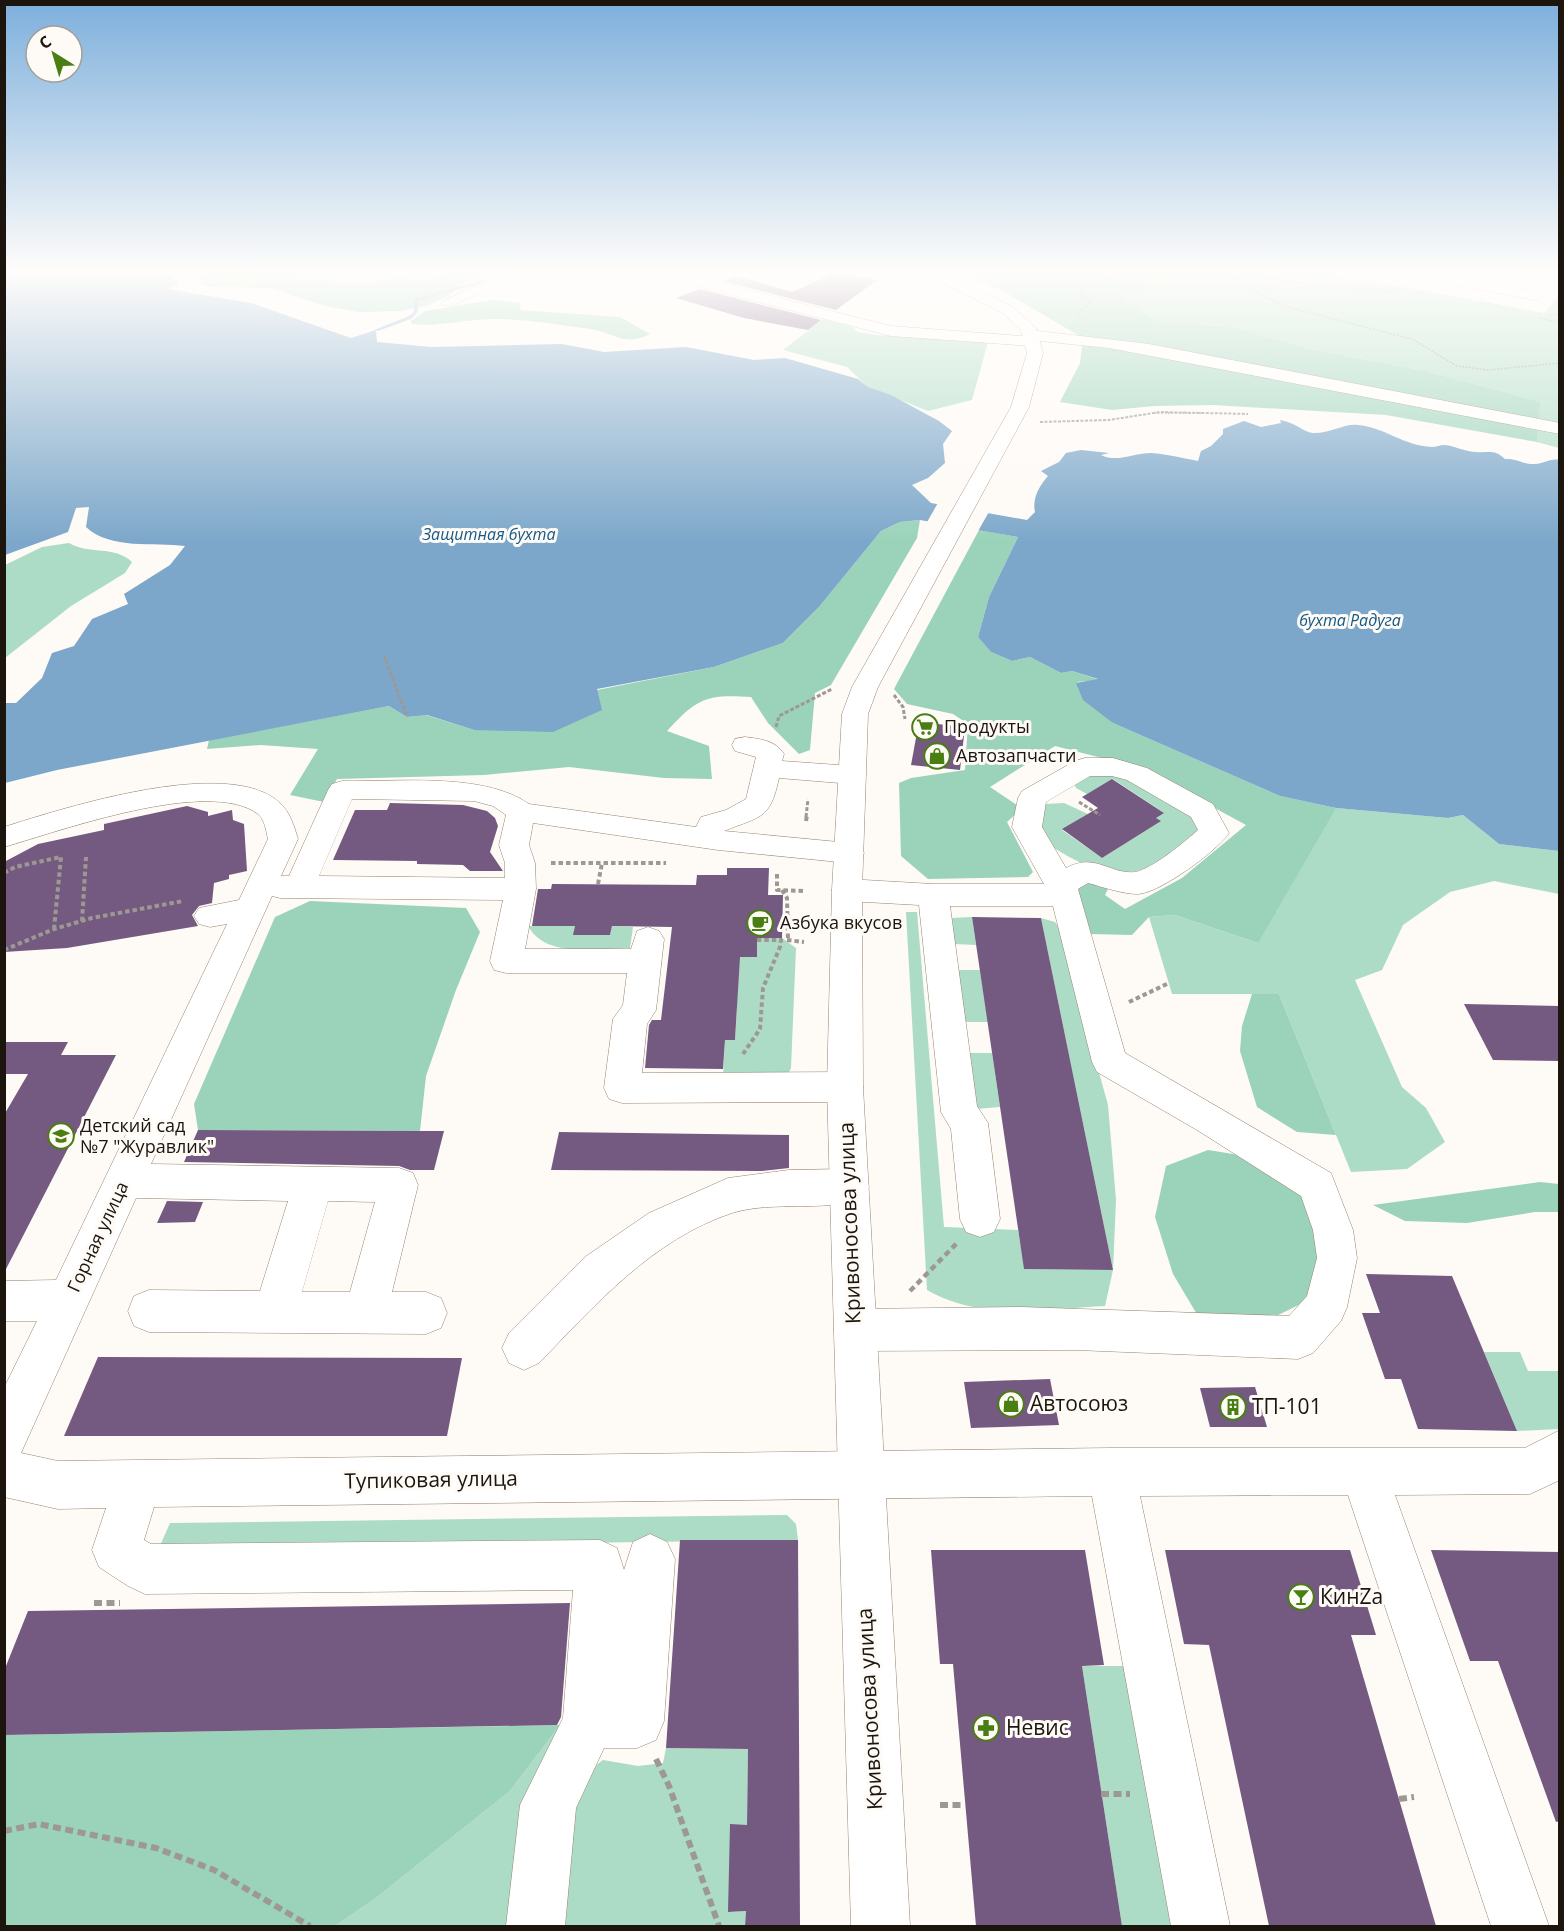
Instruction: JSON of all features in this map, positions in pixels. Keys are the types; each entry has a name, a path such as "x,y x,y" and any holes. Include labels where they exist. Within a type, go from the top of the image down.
{"street":[{"name":"Кривоносова улица","path":"880,1926 845,1087 847,890 855,714 865,687 1020,407 1033,362"},
{"path":"1217,362 1348,390 1477,411 1560,429"},
{"path":"707,838 711,824 736,817 759,804 760,756 810,771 852,775"},
{"path":"847,890 933,895 1063,890 1084,872 1138,883 1176,864 1214,832 1203,811 1137,774 1113,767 1085,767 1032,798 1027,827 1063,890 1110,1062 1210,1119 1317,1185 1333,1230 1337,1258 1326,1307 1298,1338 1187,1332 910,1328 855,1330"},
{"path":"299,887 342,790 474,792 503,799 521,812 707,838 849,853"},
{"name":"Горная улица","path":"4,837 50,823 164,796 204,792 240,794 267,806 279,821 283,839 4,1438"},
{"path":"521,812 514,845 520,876 506,961 646,950 639,1010 630,1019 622,1088 845,1087"},
{"path":"210,916 255,898 299,887 520,876"},
{"path":"933,895 959,1112 969,1123 969,1231"},
{"path":"124,1180 399,1185 366,1312"},
{"path":"275,1312 313,1184"},
{"path":"524,1348 600,1271 663,1226 728,1196 789,1187 849,1186"},
{"path":"4,1301 69,1300"},
{"path":"149,1311 426,1313"},
{"name":"Тупиковая улица","path":"4,1473 58,1485 138,1485 1111,1471 1530,1472 1560,1454"},
{"path":"1111,1471 1201,1926"},
{"path":"1363,1471 1520,1926"},
{"path":"138,1485 116,1550 146,1569 600,1565 613,1721"},
{"path":"536,1926 548,1805 613,1721 650,1559"}],"path":[{"path":"1447,362 1461,368 1489,372 1542,362"},
{"path":"1545,362 1560,363"},
{"path":"1030,424 1109,420 1160,412 1248,414"},
{"path":"384,654 407,717"},
{"path":"760,756 779,716 833,688 836,682"},
{"path":"890,689 903,707 905,719"},
{"path":"807,850 805,838 810,771"},
{"path":"1085,805 1100,815"},
{"path":"4,873 15,867 61,857 54,929"},
{"path":"82,921 86,857"},
{"path":"520,876 602,863 649,863"},
{"path":"598,884 602,863"},
{"path":"788,940 787,897 784,890 806,891"},
{"path":"4,950 54,929 82,921 181,901"},
{"path":"757,940 804,942"},
{"path":"720,1089 736,1061 755,1042 762,1025 763,988 781,952 781,940"},
{"path":"1098,1014 1141,998 1169,982"},
{"path":"909,1293 969,1231"},
{"path":"94,1603 113,1603"},
{"path":"613,1721 669,1786 719,1926"},
{"path":"1399,1799 1414,1797"},
{"path":"940,1806 965,1805"},
{"path":"4,1832 39,1824 156,1848 214,1870 310,1926"}],"green space":[{"path":"829,362 982,362 972,400 928,411 868,387 847,367"},
{"path":"1380,362 1559,362 1559,448 1537,442 1539,402 1426,371"},
{"path":"1380,362 1426,371 1540,402 1537,442 1386,415 1213,405 1154,406 1112,410 1060,402 1080,363"},
{"path":"920,520 917,538 831,685 815,693 810,750 799,754 768,723 751,697 736,696 713,698 695,705 667,731 709,746 712,779 664,778 569,767 484,775 337,779 324,802 290,795 318,749 261,745 207,749 209,740 389,706 407,717 426,715 474,730 597,690 714,667 783,643 819,607 881,531 900,522"},
{"path":"979,530 1018,537 989,597 978,637 991,652 1012,661 1030,657 1061,673 1072,671 1100,680 1077,682 1113,723 1280,796 1336,808 1258,943 1175,915 1149,917 1132,935 1090,934 1077,889 1093,881 1106,885 1108,889 1105,895 1125,909 1182,878 1246,825 1141,768 1055,746 990,787 1020,807 1019,811 1007,822 1033,872 1028,877 928,879 901,856 899,783 911,778 965,770 968,724 953,714 907,704 894,689"},
{"path":"69,543 85,549 117,554 132,562 125,573 71,606 5,658 5,565 42,547"},
{"path":"1119,773 1190,811 1199,831 1171,856 1150,867 1135,871 1119,872 1089,866 1045,842 1037,815 1046,804 1064,803 1088,814 1062,830 1102,858 1160,821 1156,818 1163,812 1113,779 1087,794 1076,788 1074,783 1086,776"},
{"path":"1336,808 1448,818 1463,815 1499,844 1559,851 1559,894 1494,881 1450,892 1403,925 1382,970 1355,980 1402,1087 1426,1108 1445,1142 1407,1169 1351,1172 1279,994 1172,994 1149,917 1175,915 1258,943 1279,872"},
{"path":"310,901 466,908 480,932 456,990 426,1076 420,1131 198,1130 194,1104 275,917"},
{"path":"906,912 917,912 944,1227 1018,1230 1025,1269 1113,1270 1105,1306 1014,1311 991,1309 948,1300 927,1290"},
{"path":"972,917 976,945 954,944 952,918"},
{"path":"1041,918 1055,922 1059,928 1108,1105 1116,1200 1113,1270"},
{"path":"528,926 575,926 574,935 610,935 612,926 633,927 630,948 588,950 559,947 547,943 536,936"},
{"path":"757,938 782,938 796,948 791,1068 787,1076 723,1077 725,1040 735,1040 737,1010 728,957 756,957"},
{"path":"956,970 980,970 988,1022 963,1022"},
{"path":"1252,994 1279,994 1336,1135 1297,1132 1257,1107 1240,1051 1242,1026"},
{"path":"970,1053 992,1053 1000,1107 976,1109"},
{"path":"1208,1150 1258,1158 1306,1195 1323,1241 1315,1297 1270,1319 1198,1316 1173,1274 1155,1217 1166,1166"},
{"path":"1540,1182 1559,1184 1559,1212 1535,1212 1467,1223 1405,1221 1373,1205"},
{"path":"1484,1352 1520,1352 1528,1371 1559,1371 1559,1429 1517,1431"},
{"path":"787,1515 796,1524 798,1540 159,1548 170,1523"},
{"path":"1082,1666 1125,1666 1172,1926 1122,1926"},
{"path":"560,1725 511,1926 335,1926 376,1898 510,1791"},
{"path":"560,1725 510,1791 376,1898 335,1926 5,1926 4,1735"},
{"path":"666,1748 748,1749 747,1825 731,1825 729,1912 746,1911 745,1926 554,1926 565,1836 579,1791 589,1773 603,1760 638,1766 663,1763"}],"water":[{"name":"Защитная бухта","path":"5,362 799,362 858,379 868,387 891,395 939,421 952,431 943,444 945,463 928,478 912,485 931,503 1027,520 1035,512 1034,502 1037,493 1048,476 1041,471 1059,462 1066,453 1081,450 1109,453 1101,455 1119,458 1151,453 1198,461 1201,451 1211,446 1223,434 1223,429 1244,421 1261,427 1281,423 1280,420 1313,433 1353,425 1367,426 1422,446 1445,445 1472,452 1492,452 1505,459 1531,464 1560,460 1559,851 1499,844 1463,815 1448,818 1336,808 1280,796 1113,723 1083,700 1076,683 1098,679 1072,671 1061,673 1030,657 1012,661 991,652 978,637 989,597 1018,537 920,520 900,522 881,531 819,607 783,643 714,667 597,689 602,710 553,732 474,730 427,715 407,717 389,706 57,770 5,783 5,703 16,703 42,678 52,653 74,646 92,619 128,604 124,594 170,565 185,546 133,544 107,539 86,527 89,507 76,508 68,532 5,555"}],"pier":[{"path":"939,501 990,510 977,533 926,524"}],"building":[{"path":"919,722 965,727 960,770 911,765"},
{"path":"1112,779 1164,813 1156,818 1161,821 1102,858 1062,829 1098,808 1082,797"},
{"path":"390,803 463,805 487,811 495,818 498,826 490,852 503,871 470,871 463,865 417,864 417,861 333,860 355,810 387,810"},
{"path":"187,806 208,812 208,816 232,810 233,820 244,824 247,871 229,875 229,879 214,883 212,903 199,906 192,915 198,926 67,948 4,952 4,862 38,844 104,830 104,824"},
{"path":"727,868 769,868 768,895 783,895 782,938 757,938 757,957 740,957 735,1040 725,1040 723,1069 645,1068 649,1025 652,1020 661,1020 672,927 612,926 610,935 573,935 575,926 532,926 538,889 551,889 552,884 696,885 697,875 727,875"},
{"path":"972,917 1041,918 1113,1270 1024,1269"},
{"path":"1464,1004 1560,1006 1560,1061 1493,1060"},
{"path":"4,1042 68,1042 61,1055 116,1055 4,1273 4,1115 28,1074 4,1074"},
{"path":"198,1130 444,1131 434,1170 410,1170 399,1166 184,1162"},
{"path":"559,1132 789,1135 789,1168 762,1171 551,1170"},
{"path":"167,1201 203,1202 195,1222 157,1223"},
{"path":"1366,1274 1452,1276 1517,1431 1418,1429 1401,1379 1385,1379 1362,1313 1380,1313"},
{"path":"98,1357 462,1358 447,1436 64,1436"},
{"name":"Автосоюз","path":"1050,1379 1059,1425 971,1428 964,1382"},
{"name":"ТП-101","path":"1255,1387 1267,1427 1210,1427 1200,1388"},
{"path":"680,1540 798,1540 800,1926 745,1926 746,1911 728,1912 730,1824 747,1825 748,1749 666,1748"},
{"path":"931,1550 1085,1550 1104,1665 1082,1666 1122,1926 976,1926 953,1664 940,1664"},
{"path":"1165,1550 1350,1550 1376,1635 1351,1635 1436,1926 1269,1926 1209,1645 1184,1644"},
{"path":"1431,1550 1560,1552 1560,1821 1556,1822 1498,1661 1470,1661"},
{"path":"570,1603 561,1717 557,1725 4,1735 4,1671 28,1611"}],"place":[{"name":"Продукты","path":"925,727"},
{"name":"Автозапчасти","path":"937,756"},
{"name":"Азбука вкусов","path":"760,923"},
{"name":"Детский сад №7 \"Журавлик\"","path":"61,1136"},
{"name":"Автосоюз","path":"1011,1404"},
{"name":"ТП-101","path":"1233,1407"},
{"name":"КинZa","path":"1301,1597"},
{"name":"Невис","path":"986,1728"}],"water label":[{"name":"бухта Радуга","path":"1350,620"}]}
